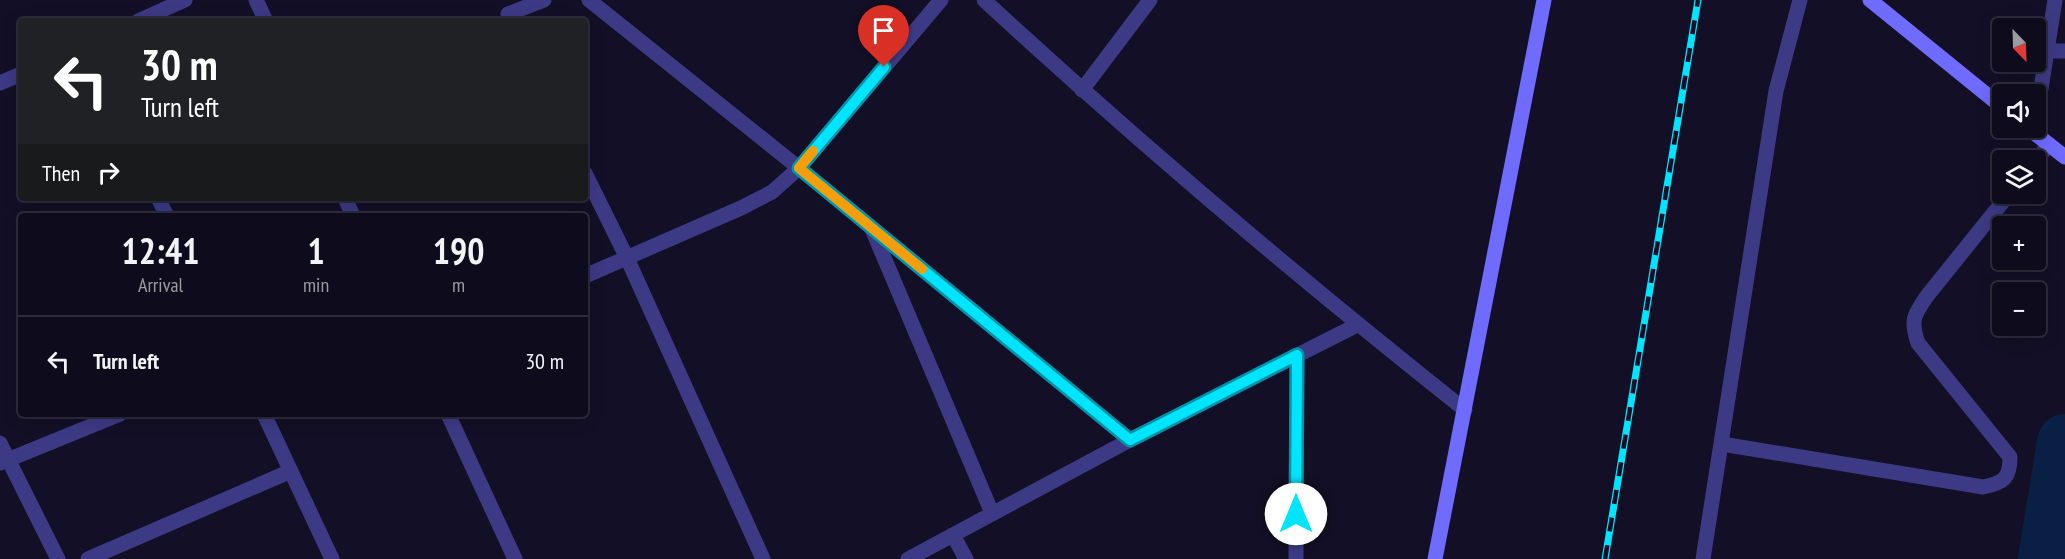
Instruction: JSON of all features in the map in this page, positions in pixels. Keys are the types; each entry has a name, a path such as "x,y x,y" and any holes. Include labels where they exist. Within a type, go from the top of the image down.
{"street":[{"path":"145,18 184,0"},
{"path":"256,0 265,18"},
{"path":"507,12 544,0"},
{"path":"589,0 799,168 1130,440"},
{"path":"588,275 772,192 799,168 941,0"},
{"path":"984,0 1082,90 1358,325 1465,410"},
{"path":"1082,90 1150,0"},
{"path":"1435,559 1544,0"},
{"path":"1703,559 1776,91 1800,0"},
{"path":"1870,0 1992,99"},
{"path":"2055,0 2046,51 2065,51"},
{"path":"0,83 18,75"},
{"path":"2043,138 2065,157"},
{"path":"2044,150 2049,144"},
{"path":"588,179 627,258 763,559"},
{"path":"1722,444 1983,487 2000,484 2010,471 2010,456 1918,343 1912,327 1917,311 1927,296 2001,204"},
{"path":"870,226 992,513"},
{"path":"908,559 1130,440 1358,325"},
{"path":"1296,559 1297,355"},
{"path":"4,462 113,417"},
{"path":"269,417 332,559"},
{"path":"449,417 515,559"},
{"path":"0,443 4,462 58,559"},
{"path":"88,559 291,471"},
{"path":"952,535 966,559"}],"waterway":[{"path":"2046,559 2065,442"}],"railway":[{"path":"1605,559 1698,0"}],"slow traffic":[{"path":"813,151 799,168 922,269"}],"route":[{"path":"884,67 799,168 1130,440 1297,355 1296,514"}]}
